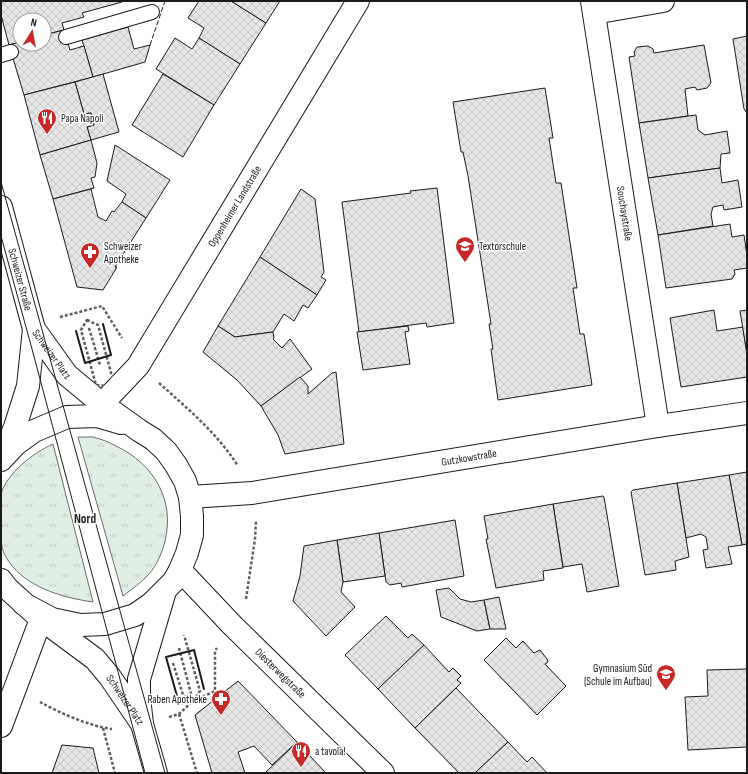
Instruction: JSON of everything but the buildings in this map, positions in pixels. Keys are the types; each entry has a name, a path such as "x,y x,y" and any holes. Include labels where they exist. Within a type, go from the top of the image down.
{"street":[{"name":"Oppenheimer Landstraße","path":"102,404 138,366 358,1"},
{"path":"593,7 664,1"},
{"name":"Souchaystraße","path":"593,7 658,426"},
{"name":"Schweizer Straße","path":"1,207 34,326"},
{"name":"Schweizer Platz","path":"24,604 42,615 61,622 80,625 105,624 135,615 151,604 174,581 187,553 192,535 190,498 185,481 166,451 153,439 102,404 66,375 34,326"},
{"name":"Schweizer Platz","path":"1,460 15,426 28,386 34,326"},
{"name":"Gutzkowstraße","path":"190,498 252,493 658,426 747,413"},
{"name":"Schweizer Platz","path":"1,460 16,444 34,431 52,422 67,417 97,416 119,422 140,431"},
{"name":"Diesterwegstraße","path":"180,570 232,625 383,773"},
{"name":"Schweizer Platz","path":"1,580 8,589 41,619 95,659 110,677 142,724"},
{"name":"Schweizer Platz","path":"142,724 139,679 165,591"},
{"path":"1,726 41,619"},
{"path":"142,724 156,773"}],"lane":[{"path":"66,37 152,12"}],"path":[{"path":"34,326 102,306 138,366"},
{"path":"81,330 87,320 98,326 113,380"},
{"path":"89,328 101,369"},
{"path":"184,636 200,690 193,701"},
{"path":"178,645 193,701"},
{"path":"173,661 182,695 193,701"},
{"path":"179,714 196,773"},
{"path":"103,728 115,773"}],"green space":[{"path":"78,437 93,437 111,443 129,454 151,473 164,498 167,511 167,526 161,554 149,574 123,596"},
{"path":"53,444 93,602 60,595 39,587 21,575 13,567 3,552 1,538 1,494 4,486 15,471 29,458"}],"tram line":[{"path":"1,182 165,773"},
{"path":"1,236 145,773"}],"fence":[{"path":"150,45 165,1"}],"wall":[{"path":"76,331 85,363 111,355 103,324"},
{"path":"177,696 166,657 194,650 204,689"}],"place":[{"name":"Papa Napoli","path":"47,135"},
{"name":"Textorschule","path":"465,263"},
{"name":"Schweizer Apotheke","path":"90,269"},
{"name":"Gymnasium Süd (Schule im Aufbau)","path":"666,691"},
{"name":"Raben Apotheke","path":"221,716"},
{"name":"a tavola!","path":"301,768"}],"district":[{"name":"Nord","path":"85,518"}]}
